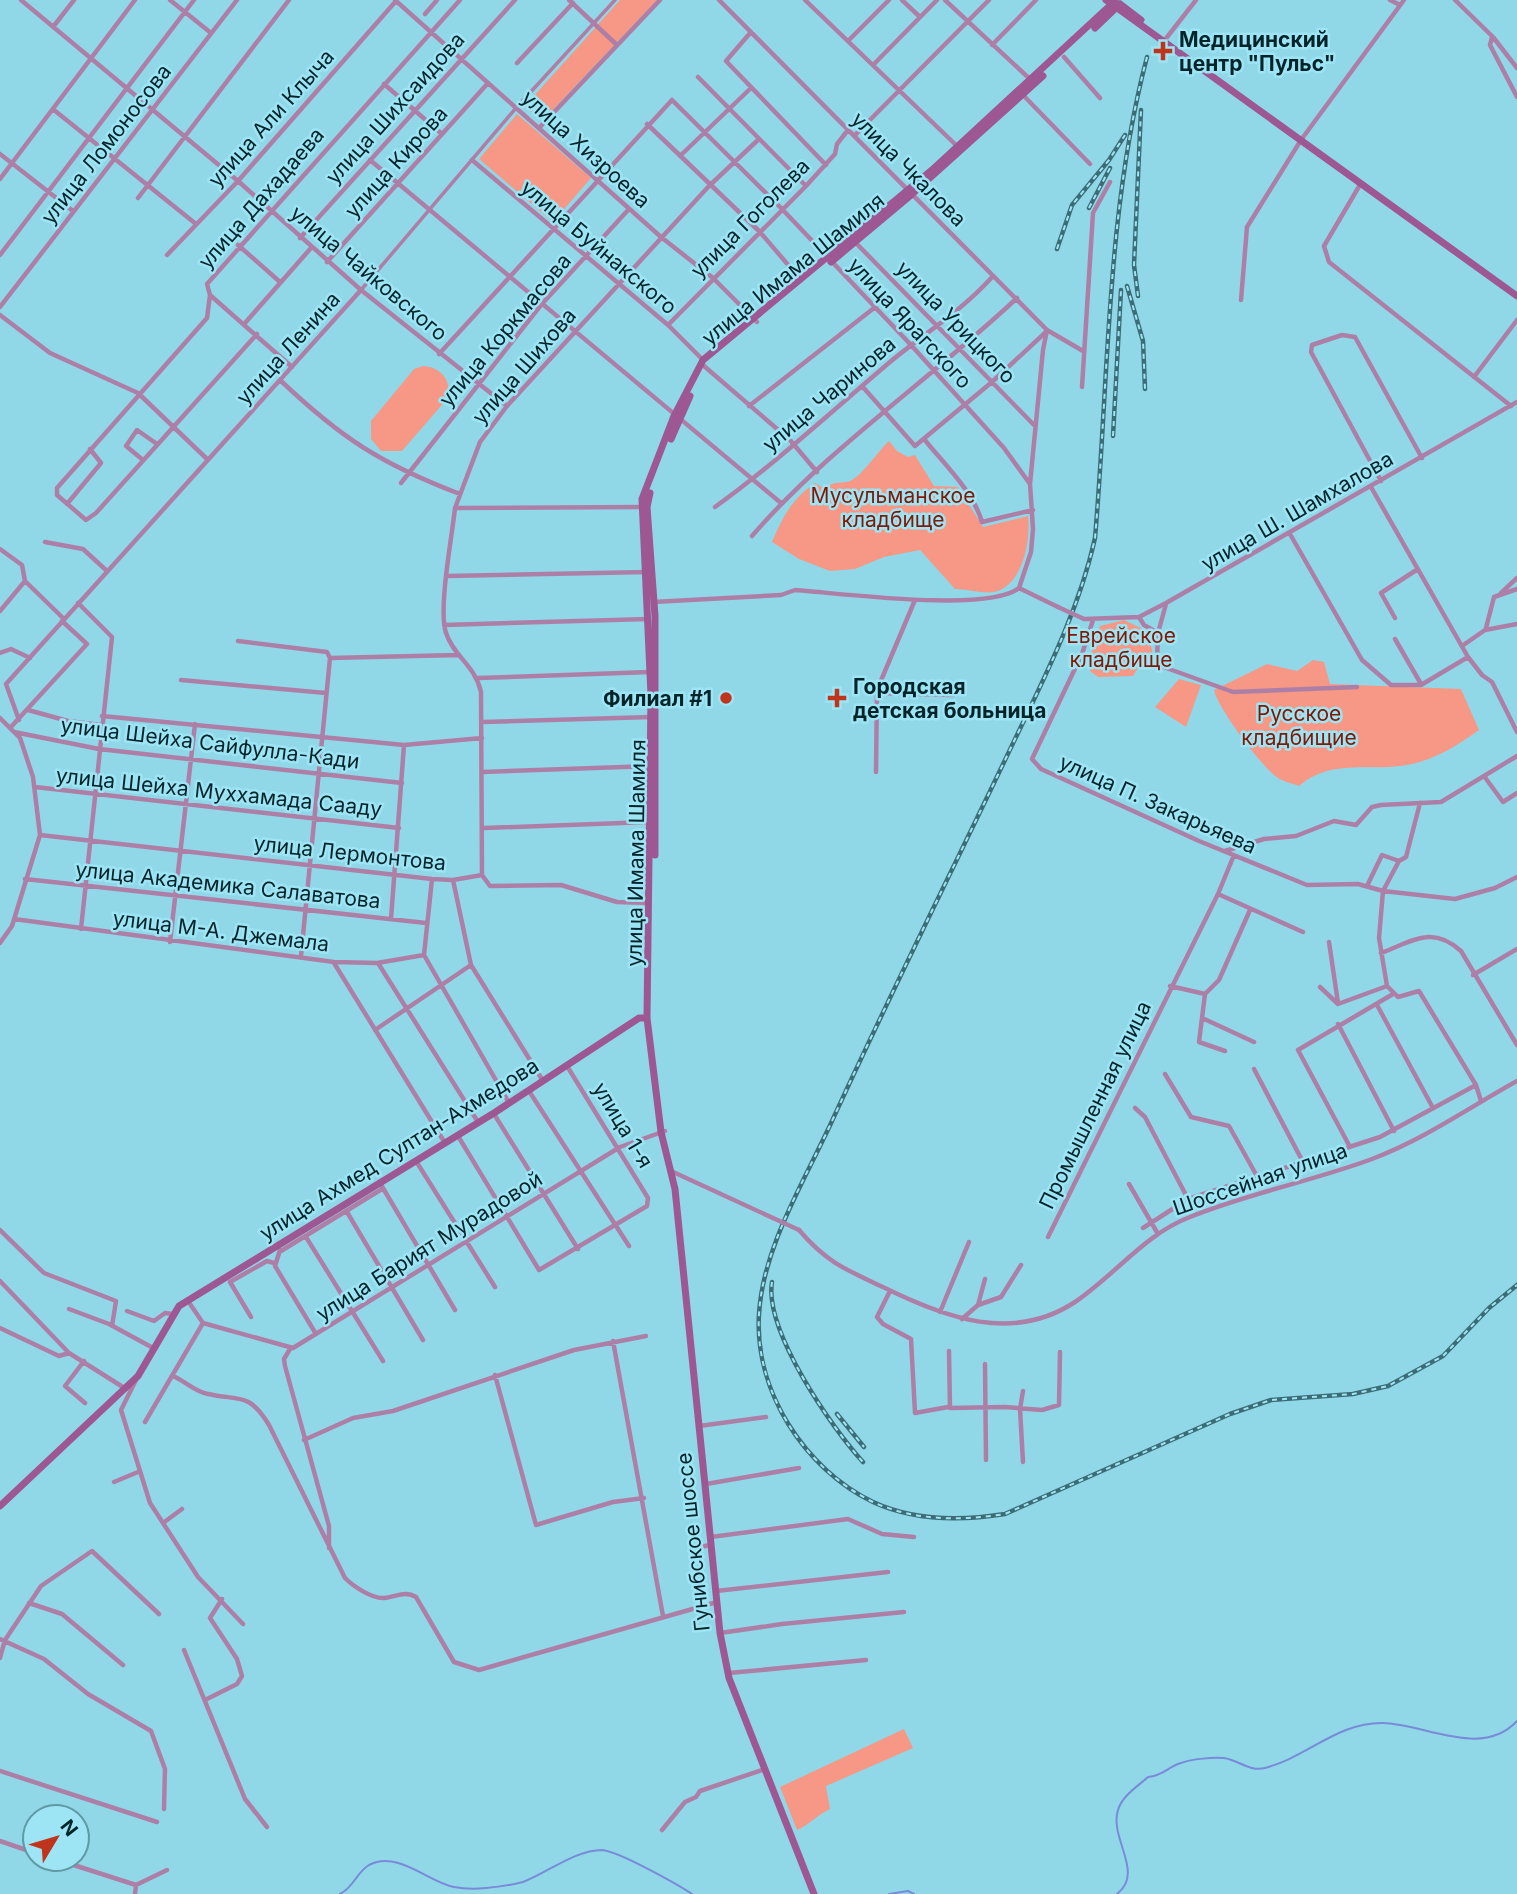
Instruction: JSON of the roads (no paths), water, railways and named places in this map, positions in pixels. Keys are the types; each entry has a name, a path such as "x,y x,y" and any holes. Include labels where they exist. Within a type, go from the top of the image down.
{"main road":[{"path":"1114,2 1517,294"},
{"name":"улица Имама Шамиля","path":"672,1170 663,1131 647,1018 650,822 654,766 649,619 652,602 644,507 676,418 703,363 910,193 958,147 1064,58 1114,2"},
{"name":"улица Имама Шамиля","path":"755,321 801,280 855,242 1023,94 1114,2"},
{"path":"1302,138 1517,294"},
{"name":"улица Имама Шамиля","path":"644,507 652,572 654,766 650,1012 663,1131"},
{"name":"улица Ахмед Султан-Ахмедова","path":"172,1314 187,1300 228,1279 381,1186 416,1160 529,1091 639,1018 647,1018"},
{"name":"Гунибское шоссе","path":"672,1170 720,1633 729,1673 814,1894"},
{"path":"0,1506 138,1377 156,1350 172,1314"}],"street":[{"name":"улица Чайковского","path":"20,0 271,209 327,262 507,406"},
{"path":"52,27 74,0"},
{"path":"0,179 135,0"},
{"path":"170,0 211,33"},
{"path":"0,255 194,0"},
{"name":"улица Ломоносова","path":"0,307 237,0"},
{"path":"138,198 289,0"},
{"name":"улица Хизроева","path":"396,0 629,209 713,278 755,321"},
{"name":"улица Али Клыча","path":"167,255 238,181 396,0"},
{"path":"425,14 437,0"},
{"name":"улица Дахадаева","path":"67,504 57,495 57,488 138,393 207,318 210,295 206,284 238,245 460,0"},
{"name":"улица Шихсаидова","path":"300,238 515,0"},
{"name":"улица Ленина","path":"19,720 6,684 361,290 516,108 615,0"},
{"path":"539,128 660,0"},
{"name":"улица Чкалова","path":"719,0 1047,330 1083,351"},
{"path":"805,0 958,147"},
{"path":"848,41 889,0"},
{"path":"902,0 920,17"},
{"path":"873,64 937,0"},
{"path":"945,0 1034,82"},
{"path":"854,136 989,0"},
{"path":"992,45 1036,0"},
{"path":"1165,40 1196,0"},
{"path":"1390,0 1400,5"},
{"path":"1241,300 1247,227 1302,138 1404,0"},
{"path":"1455,0 1493,37 1517,68"},
{"path":"517,64 571,2 617,45"},
{"path":"751,32 726,61 826,165"},
{"path":"1493,37 1490,45 1517,97"},
{"path":"1064,58 1100,97"},
{"path":"698,76 806,186"},
{"name":"улица Кирова","path":"327,262 488,83"},
{"path":"384,84 442,134"},
{"path":"680,156 751,88"},
{"path":"1023,94 1090,164"},
{"name":"улица Ярагского","path":"647,124 672,100 782,209 911,345 1004,447 1030,484"},
{"path":"54,110 196,224"},
{"path":"439,354 647,124 760,232 801,280"},
{"name":"улица Гоголева","path":"668,325 826,165 848,130"},
{"name":"улица Шихова","path":"444,625 455,508 480,442 507,406 616,284 709,186 759,139"},
{"path":"0,154 74,211"},
{"path":"370,160 508,278 781,503"},
{"name":"улица Буйнакского","path":"472,160 616,284 668,325 703,363 793,444 817,472"},
{"path":"1082,387 1093,213 1110,182"},
{"path":"1362,183 1324,246 1329,262 1511,406"},
{"name":"улица Коркмасова","path":"401,483 541,305 629,209"},
{"name":"улица Урицкого","path":"855,242 1034,425"},
{"path":"238,245 280,282"},
{"path":"245,323 311,248"},
{"name":"улица Чаринова","path":"715,507 753,480 911,345 975,295 993,276"},
{"path":"210,295 292,367"},
{"path":"752,536 781,503 962,350 1017,299"},
{"path":"749,406 874,309"},
{"path":"0,316 50,352 138,393 208,459"},
{"path":"1474,377 1517,320"},
{"path":"862,386 915,446 992,382 1047,330"},
{"path":"652,602 781,595 795,590 915,600 1000,597 1019,588 1031,552 1033,510 1030,484 1034,425 1047,330"},
{"path":"90,449 101,463 67,504 86,520 257,334"},
{"path":"1381,481 1311,352 1312,345 1342,335 1355,337 1422,458"},
{"path":"280,380 320,419 354,444 408,474 460,494"},
{"name":"улица Ш. Шамхалова","path":"1019,588 1084,619 1093,621 1114,616 1139,617 1290,534 1517,402"},
{"path":"143,460 127,446 132,436 140,431 157,444"},
{"path":"924,439 956,478 979,511 982,522 1033,510"},
{"path":"1371,486 1468,657 1482,675 1492,682 1517,732"},
{"path":"455,508 644,507"},
{"path":"1290,534 1362,660 1391,685 1421,685 1468,657"},
{"path":"45,542 83,549 107,570"},
{"path":"0,549 22,565 25,581 87,644 12,730"},
{"path":"1395,618 1381,593 1418,569"},
{"path":"448,576 652,572"},
{"path":"1486,629 1494,597 1517,578"},
{"path":"0,611 25,581"},
{"path":"1500,593 1517,589"},
{"path":"876,772 877,693 915,600"},
{"path":"78,603 112,637 88,840 81,929"},
{"path":"1166,603 1157,634 1158,665 1223,690 1247,692 1357,687"},
{"path":"1139,617 1143,625 1157,634"},
{"path":"649,619 444,625 459,655 478,678 482,722 482,875 490,886 561,886 617,902 649,903"},
{"name":"улица П. Закарьяева","path":"1093,621 1082,654 1032,759 1041,769 1225,852 1307,885 1367,886 1383,891 1454,899 1495,888 1517,877"},
{"path":"1462,646 1486,629 1517,624"},
{"path":"1395,639 1421,685"},
{"path":"238,641 327,652 330,658 301,956"},
{"path":"0,653 11,649 30,658"},
{"path":"330,658 459,655"},
{"path":"478,678 651,672"},
{"path":"181,680 326,693"},
{"path":"877,693 953,695"},
{"path":"28,710 68,721 101,725"},
{"path":"102,716 404,745 482,738"},
{"path":"0,718 20,738 35,788 40,835 14,919 0,943"},
{"path":"482,722 651,718"},
{"path":"170,942 195,724"},
{"name":"улица Шейха Сайфулла-Кади","path":"12,730 99,749 402,783"},
{"path":"391,919 404,745"},
{"path":"1225,852 1264,839 1296,836 1334,821 1356,825 1372,807 1441,802 1517,756"},
{"path":"483,772 654,766"},
{"path":"1485,776 1503,802 1517,793"},
{"name":"улица Шейха Муххамада Сааду","path":"35,788 399,828"},
{"path":"1420,803 1410,848 1406,857 1399,861 1383,891 1381,953 1387,986 1393,995 1398,997 1419,991 1476,1086 1481,1101"},
{"path":"484,828 650,822"},
{"name":"улица Лермонтова","path":"40,835 432,879 453,880 482,875"},
{"name":"Промышленная улица","path":"1048,1237 1234,855"},
{"path":"1367,886 1382,855 1399,861"},
{"name":"улица Академика Салаватова","path":"25,879 426,923"},
{"path":"432,879 424,955 509,1103"},
{"path":"453,880 471,965 543,1081"},
{"path":"1217,894 1303,932"},
{"path":"1225,1051 1199,1042 1205,994 1216,985 1250,910"},
{"name":"улица М-А. Джемала","path":"14,919 334,962 377,963 424,955"},
{"path":"1381,953 1430,935 1448,939 1461,951 1517,1045"},
{"path":"1329,942 1338,1004"},
{"path":"1473,975 1517,949"},
{"path":"334,962 445,1143"},
{"path":"377,963 478,1122"},
{"path":"375,1030 471,965"},
{"path":"1170,986 1205,994"},
{"path":"1338,1004 1387,986"},
{"path":"1320,987 1338,1004"},
{"path":"1350,1147 1298,1050 1338,1024 1393,995"},
{"path":"1377,1005 1433,1108"},
{"path":"1202,1018 1254,1042"},
{"path":"1338,1024 1394,1131"},
{"name":"улица 1-я","path":"567,1066 620,1147 650,1203 617,1226"},
{"path":"1254,1069 1303,1161"},
{"path":"1165,1074 1191,1117 1229,1126 1258,1178"},
{"name":"Шоссейная улица","path":"672,1170 799,1230 825,1259 890,1291 961,1319 1003,1324 1023,1323 1050,1316 1076,1301 1158,1234 1189,1217 1372,1159 1402,1146 1517,1081"},
{"path":"1143,1228 1188,1199 1394,1131 1476,1086"},
{"path":"529,1091 628,1246"},
{"path":"1135,1108 1144,1117 1188,1199"},
{"path":"494,1113 578,1249"},
{"name":"улица Барият Мурадовой","path":"290,1349 620,1147 663,1131"},
{"path":"457,1135 539,1270 617,1226"},
{"path":"416,1160 495,1287"},
{"path":"1129,1184 1158,1234"},
{"path":"274,1263 280,1248 306,1237 348,1212 381,1186 455,1310"},
{"path":"348,1212 423,1340"},
{"path":"0,1230 44,1273 116,1301 113,1326"},
{"path":"306,1237 383,1361"},
{"path":"940,1312 969,1242"},
{"path":"251,1317 228,1279 267,1261 274,1263 316,1334"},
{"path":"961,1319 978,1306 1001,1297 1021,1265"},
{"path":"978,1306 985,1279"},
{"path":"0,1281 69,1353 126,1390"},
{"path":"890,1291 877,1317 883,1324 911,1339 915,1413 948,1408 1042,1410 1059,1405 1060,1352"},
{"path":"187,1300 203,1323 290,1349 284,1359 285,1366 329,1526 329,1549"},
{"path":"69,1309 113,1326 156,1350"},
{"path":"127,1311 154,1321 165,1313 172,1314"},
{"path":"145,1422 203,1323"},
{"path":"0,1328 59,1356 69,1353"},
{"path":"304,1440 354,1418 393,1411 495,1375 613,1341 646,1336"},
{"path":"613,1341 644,1498 648,1546 663,1616"},
{"path":"948,1408 949,1351"},
{"path":"84,1361 65,1386 85,1403"},
{"path":"985,1364 986,1460"},
{"path":"495,1375 536,1525 613,1502 644,1498"},
{"path":"173,1376 210,1395 242,1397 262,1413 341,1572 352,1585 382,1598 407,1593 416,1597 454,1662 464,1667 479,1670 717,1602"},
{"path":"138,1377 121,1410 138,1472 150,1503 198,1577 243,1623"},
{"path":"1023,1391 1020,1409 1023,1462"},
{"path":"699,1426 766,1417"},
{"path":"705,1484 799,1468"},
{"path":"114,1482 138,1472"},
{"path":"163,1523 182,1509"},
{"path":"690,1549 711,1541 848,1519 882,1534 914,1537"},
{"path":"0,1658 2,1639 41,1586 92,1551 159,1614"},
{"path":"716,1591 888,1572"},
{"path":"206,1699 237,1685 242,1676 237,1660 210,1618 222,1599"},
{"path":"29,1603 62,1614 123,1665"},
{"path":"720,1633 904,1612"},
{"path":"2,1639 44,1659 88,1693 151,1731 165,1769 164,1809"},
{"path":"184,1650 245,1799 267,1827"},
{"path":"729,1673 866,1660"},
{"path":"662,1830 685,1802 696,1797 700,1791 765,1769"},
{"path":"0,1771 157,1822"},
{"path":"0,1841 21,1848"},
{"path":"91,1871 136,1885 167,1870"},
{"path":"135,1894 136,1885"}],"waterway":[{"path":"1117,1894 1125,1885 1128,1876 1118,1832 1118,1810 1123,1800 1148,1777 1197,1759 1229,1759 1249,1767 1265,1768 1337,1734 1367,1724 1399,1725 1470,1739 1503,1732 1517,1721"},
{"path":"340,1894 349,1888 365,1868 380,1861 402,1864 454,1887 479,1889 523,1882 571,1858 602,1850 634,1862 692,1894"},
{"path":"889,1894 908,1891 914,1894"}],"railway":[{"path":"1147,57 1134,116 1116,235 1095,538 1088,567 1045,677 786,1215 762,1289 760,1343 765,1371 775,1399 789,1425 826,1470 848,1488 873,1502 905,1513 938,1518 988,1516 1005,1514 1230,1414 1271,1400 1353,1394 1388,1386 1443,1356 1489,1308 1517,1285"},
{"path":"1138,296 1134,265 1141,110"},
{"path":"1057,249 1072,205 1109,160 1125,135"},
{"path":"1089,208 1110,168"},
{"path":"1127,286 1143,341 1145,389"},
{"path":"1113,436 1121,290"},
{"path":"772,1282 772,1302 789,1351 818,1402 863,1462"},
{"path":"837,1414 864,1447"}],"place":[{"name":"Медицинский центр \"Пульс\"","path":"1163,51"},
{"name":"Филиал #1","path":"726,698"},
{"name":"Городская детская больница","path":"837,698"}],"park label":[{"name":"Мусульманское кладбище","path":"893,507"},
{"name":"Еврейское кладбище","path":"1121,647"},
{"name":"Русское кладбищие","path":"1299,725"}]}
